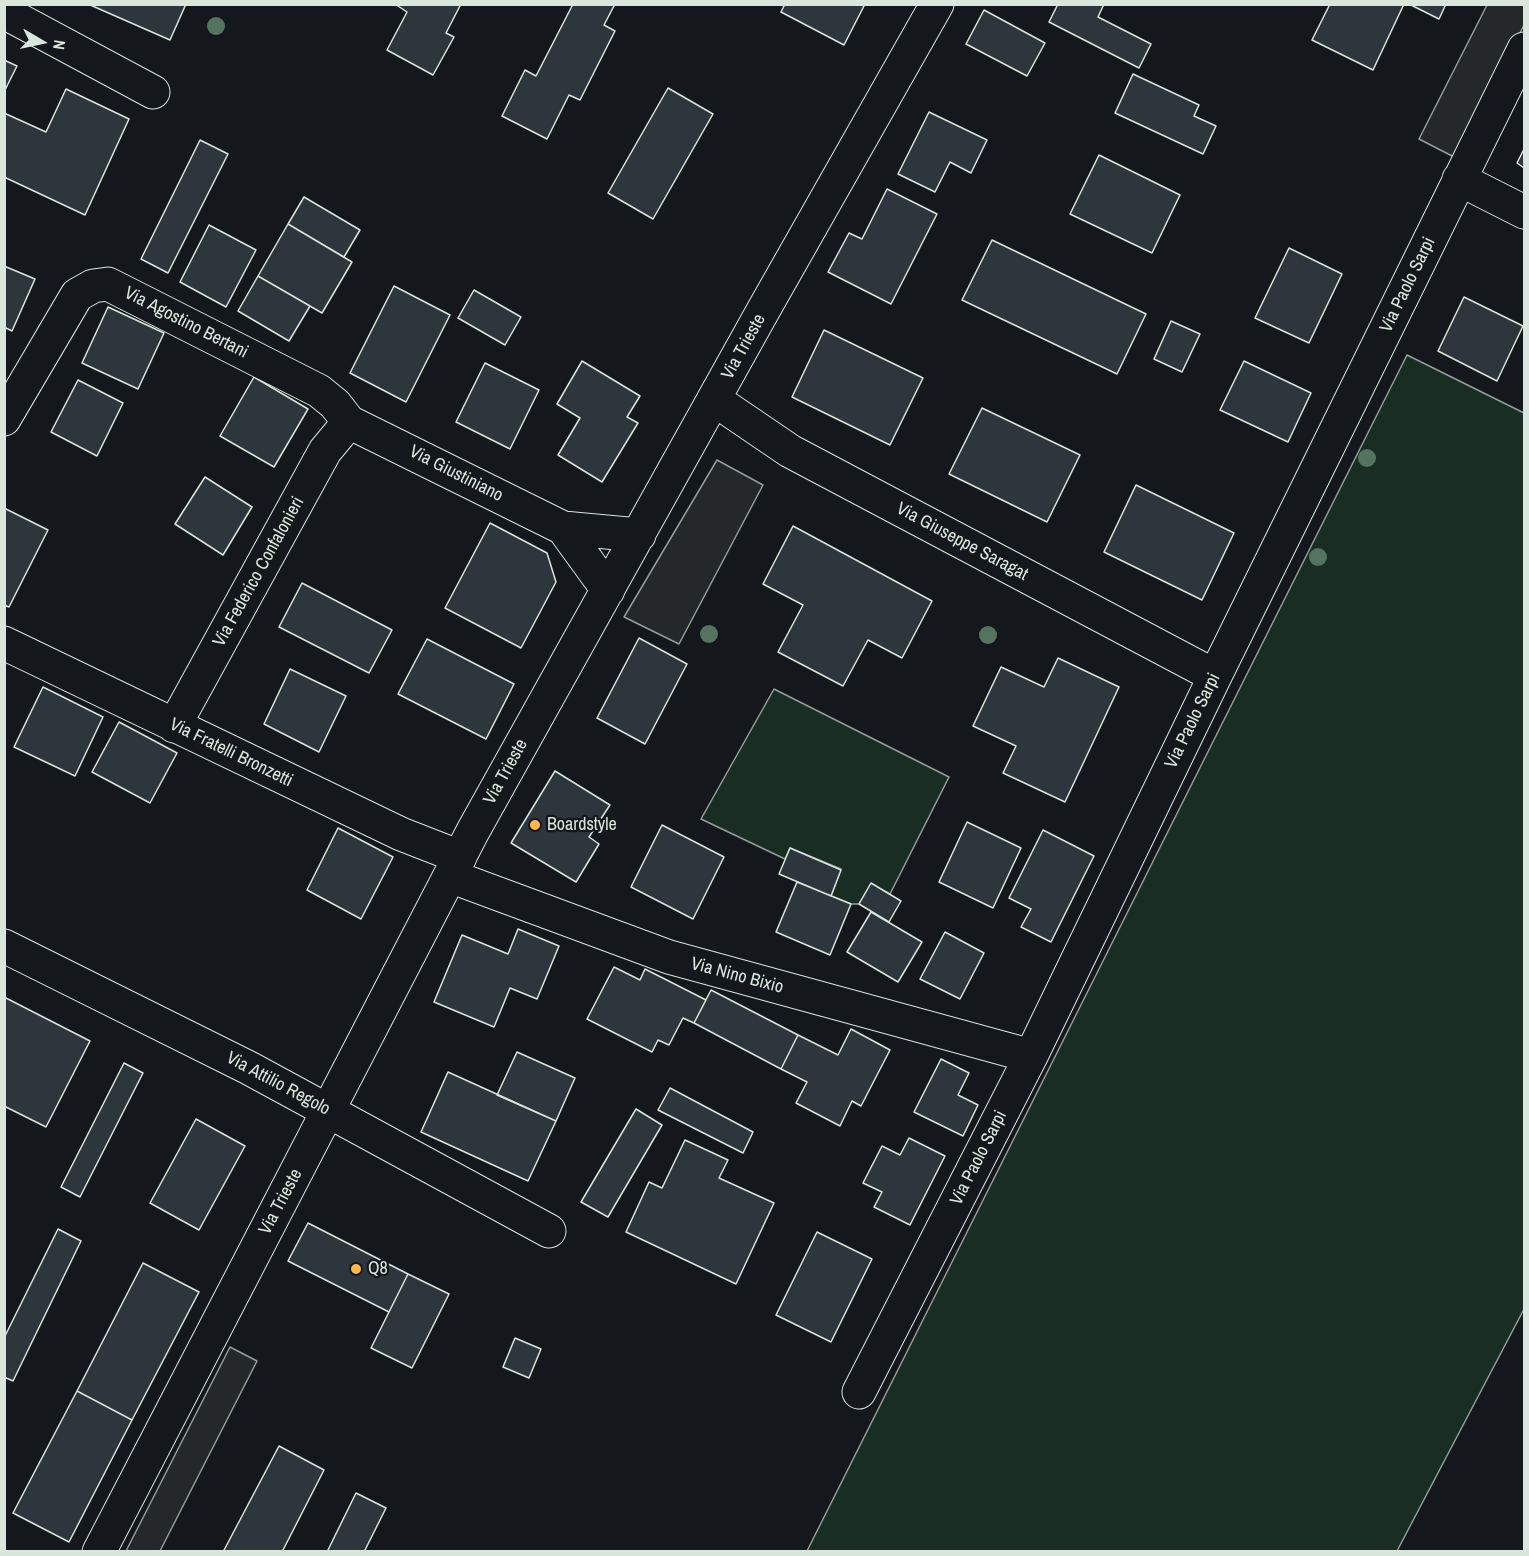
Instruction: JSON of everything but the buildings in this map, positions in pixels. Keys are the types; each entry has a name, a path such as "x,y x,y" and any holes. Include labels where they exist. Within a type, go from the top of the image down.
{"street":[{"name":"Via Trieste","path":"99,1551 455,866 937,4"},
{"path":"4,12 153,92"},
{"name":"Via Paolo Sarpi","path":"859,1392 1031,1056 1215,676 1524,49"},
{"path":"1459,179 1524,212"},
{"name":"Via Agostino Bertani","path":"4,419 77,295 93,286 108,284 319,391 335,404 349,422"},
{"name":"Via Giuseppe Saragat","path":"715,400 790,451 1215,676"},
{"name":"Via Giustiniano","path":"349,422 563,528 639,535"},
{"name":"Via Federico Confalonieri","path":"174,726 325,451 349,422"},
{"name":"Via Giustiniano","path":"563,528 608,590"},
{"name":"Via Fratelli Bronzetti","path":"4,643 401,834 455,866"},
{"name":"Via Nino Bixio","path":"455,866 669,957 1031,1056"},
{"name":"Via Attilio Regolo","path":"4,946 249,1068 549,1231"}],"green space":[{"path":"1407,355 1524,413 1524,1309 1397,1551 807,1551"},
{"path":"774,689 949,777 890,894 871,884 859,904 851,904 831,896 841,869 790,848 785,859 701,819"}],"shaded area":[{"path":"1487,5 1524,5 1524,25 1456,158 1419,139"},
{"path":"717,460 763,485 679,644 624,617"},
{"path":"230,1347 257,1361 160,1551 126,1551"}],"place":[{"name":"Boardstyle","path":"535,825"},
{"name":"Q8","path":"356,1269"}]}
